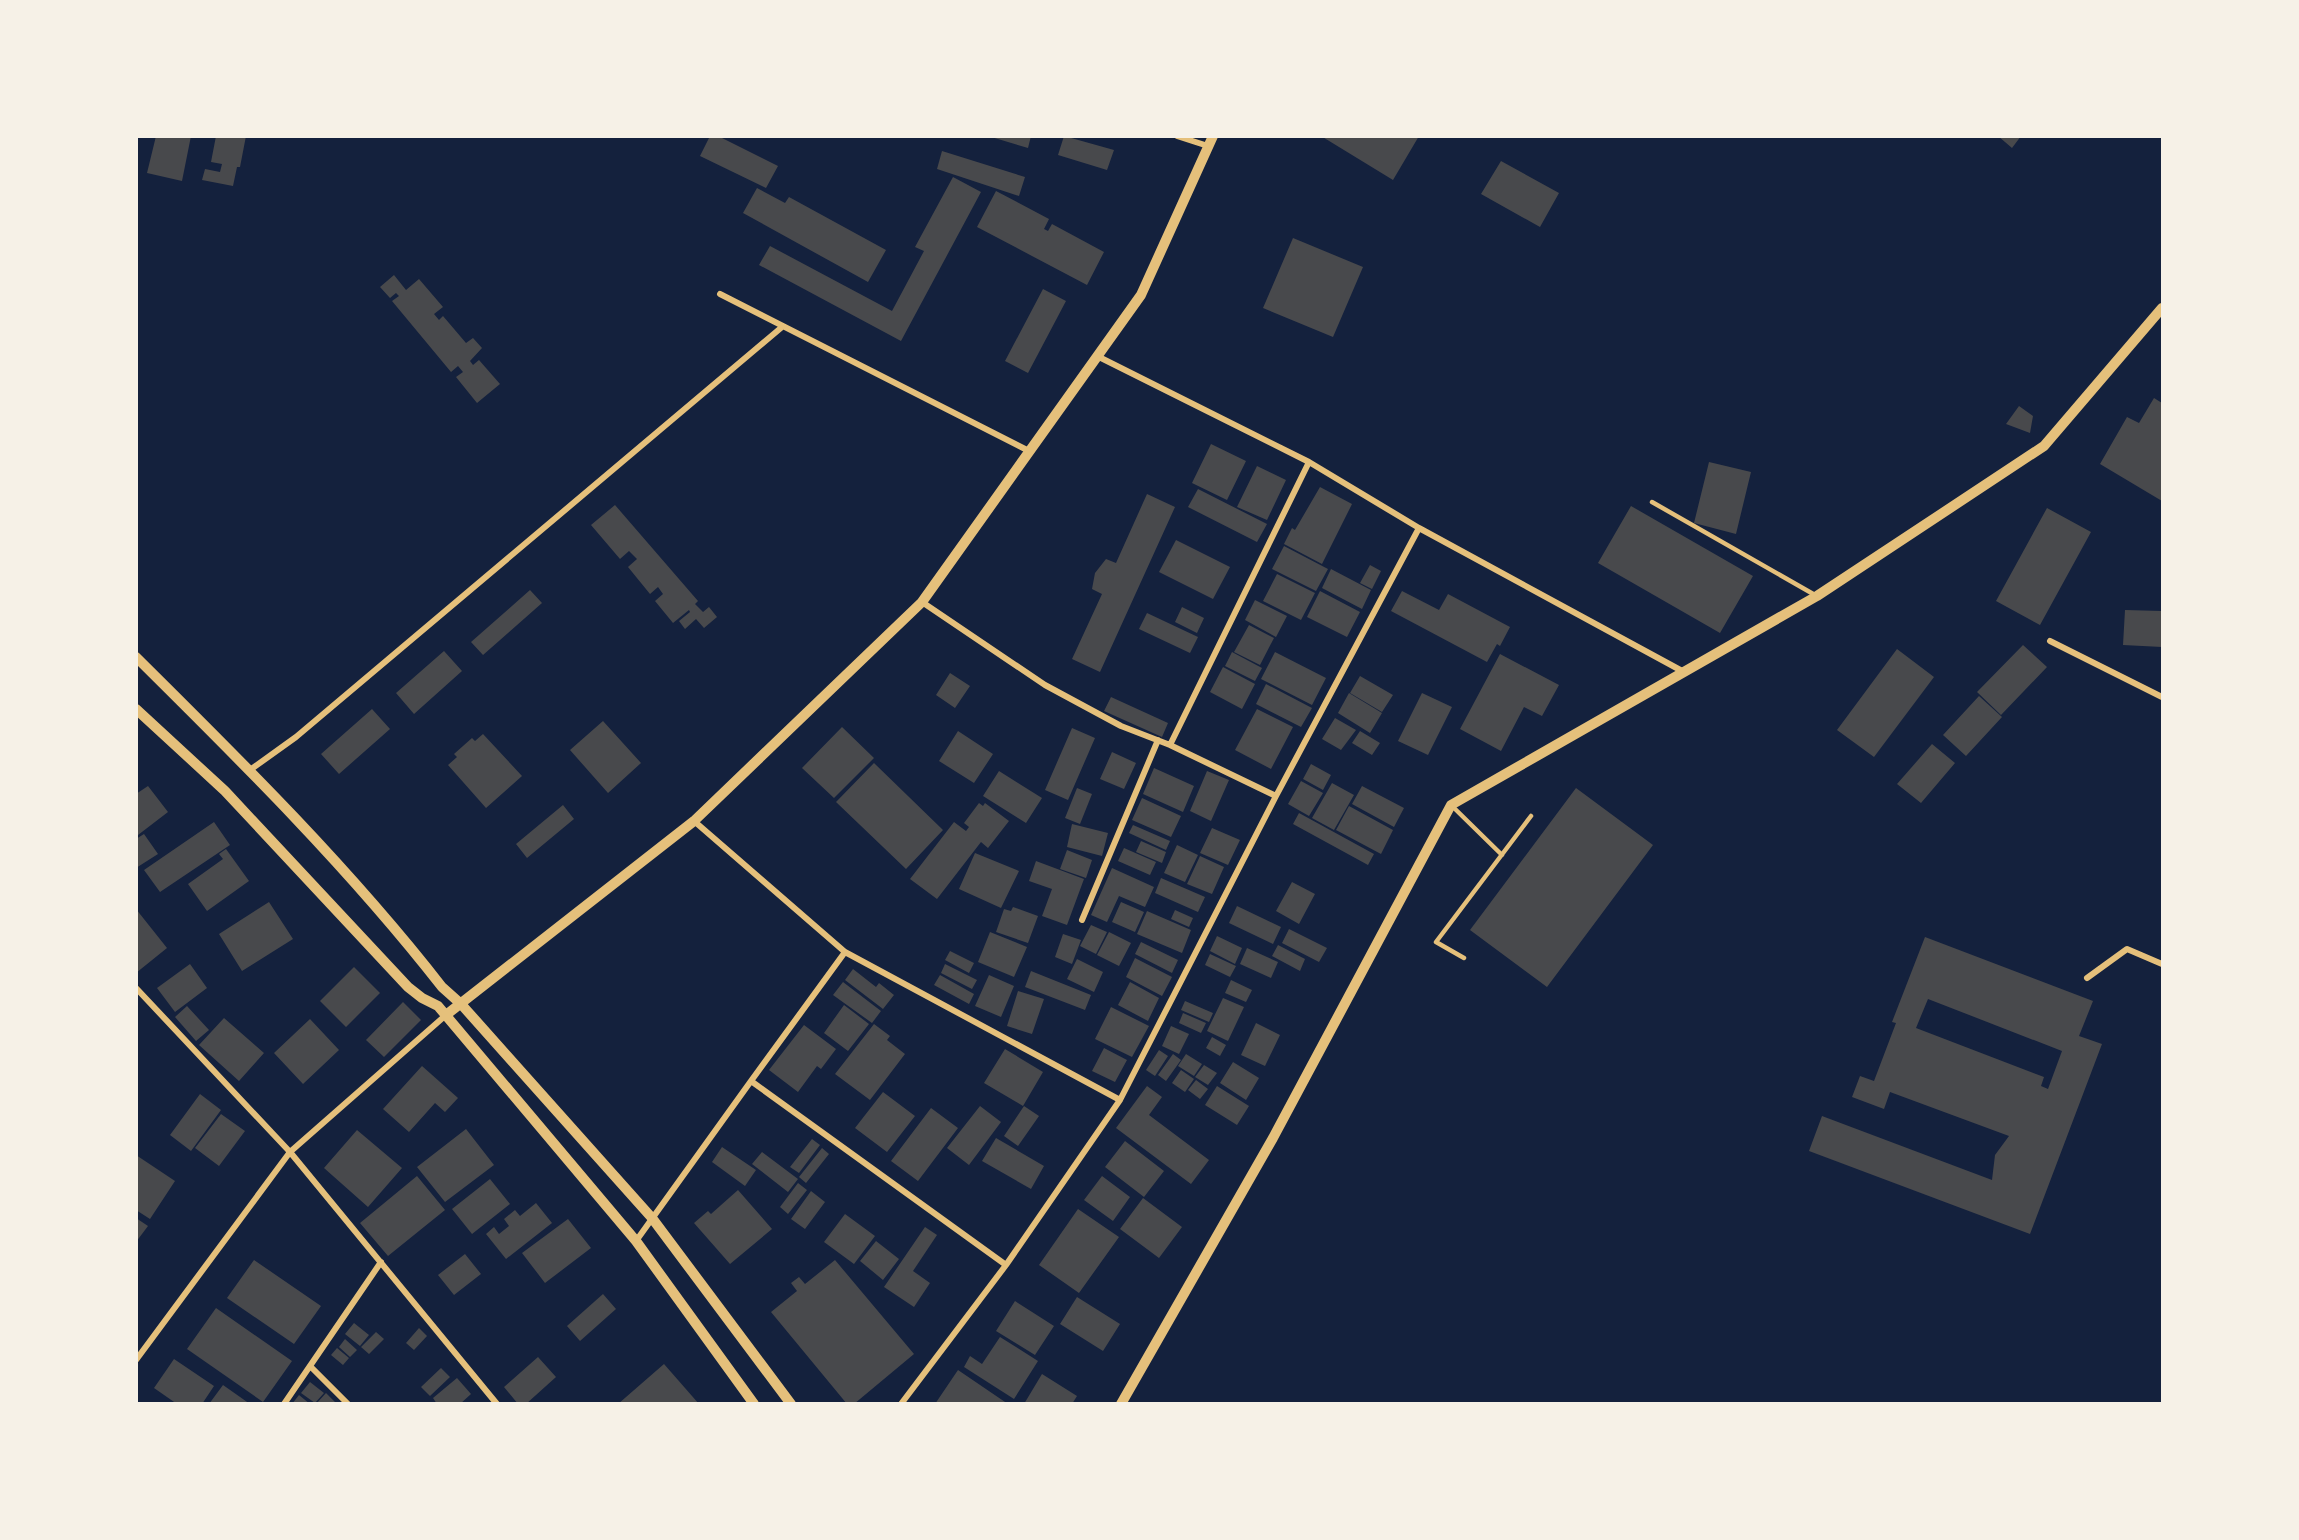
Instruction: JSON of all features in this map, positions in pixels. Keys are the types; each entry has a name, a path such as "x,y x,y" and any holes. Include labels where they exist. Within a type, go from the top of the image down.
{"street":[{"path":"136,1360 290,1152 446,1016 694,821 922,602 1140,295 1211,141 1177,136"},
{"path":"720,294 1029,451"},
{"path":"1121,1404 1273,1138 1451,805 1817,596 2044,446 2163,308"},
{"path":"250,770 305,729 782,327"},
{"path":"1097,356 1310,462 1419,528 1684,672"},
{"path":"1170,745 1310,462"},
{"path":"901,1404 1006,1265 1120,1100 1276,796 1419,528"},
{"path":"922,602 1046,686 1121,726 1170,745 1276,796"},
{"path":"2050,641 2163,697"},
{"path":"136,657 250,770 324,850 442,987 461,1004 652,1218 791,1404"},
{"path":"136,709 225,791 408,987 422,998 438,1006 636,1241 754,1404"},
{"path":"1082,920 1158,740"},
{"path":"694,821 845,952 1120,1100"},
{"path":"2087,978 2127,949 2163,964"},
{"path":"636,1241 845,952"},
{"path":"136,988 290,1152 497,1404"},
{"path":"751,1081 1006,1265"},
{"path":"284,1404 381,1262"},
{"path":"311,1367 348,1404"}],"lane":[{"path":"1652,502 1817,596"},
{"path":"1451,805 1502,855"},
{"path":"1464,958 1436,942 1531,816"}],"building":[{"path":"156,136 191,136 182,181 147,173"},
{"path":"216,136 246,136 240,167 237,167 233,186 202,180 205,169 220,172 222,164 211,162"},
{"path":"710,136 718,136 778,166 766,188 700,156"},
{"path":"988,136 1031,136 1028,148"},
{"path":"1064,136 1114,150 1107,170 1058,155"},
{"path":"1321,136 1419,136 1393,180"},
{"path":"1998,136 2021,136 2012,148"},
{"path":"942,151 1025,177 1019,196 937,169"},
{"path":"1501,161 1559,193 1540,227 1481,194"},
{"path":"953,177 981,192 901,341 759,265 770,246 892,311 924,251 915,247"},
{"path":"757,188 785,203 789,197 886,250 868,282 743,213"},
{"path":"996,191 1049,219 1044,229 1048,231 1052,224 1104,252 1087,285 977,227"},
{"path":"1293,238 1363,267 1333,337 1263,308"},
{"path":"394,275 406,290 419,279 443,307 434,314 439,320 443,316 466,343 473,338 482,348 470,361 473,365 479,360 500,384 477,403 456,377 463,372 458,366 451,372 392,301 399,296 396,293 390,298 380,287"},
{"path":"1043,289 1066,301 1028,373 1005,361"},
{"path":"2154,398 2162,403 2162,501 2100,464 2127,417 2139,423"},
{"path":"2019,406 2033,416 2030,433 2006,424"},
{"path":"1211,444 1246,461 1227,500 1192,483"},
{"path":"1709,462 1751,472 1736,534 1694,523"},
{"path":"1257,466 1286,480 1267,520 1237,507"},
{"path":"1320,487 1352,504 1322,564 1284,544 1292,528 1295,530"},
{"path":"1198,489 1267,524 1257,542 1188,507"},
{"path":"1147,494 1175,507 1100,672 1072,659 1102,594 1092,589 1095,573 1106,559 1116,563"},
{"path":"615,505 698,601 695,604 703,612 709,607 717,617 704,628 696,619 685,629 679,621 690,612 689,610 673,623 655,601 663,594 658,587 650,594 628,567 637,559 629,551 620,559 591,525"},
{"path":"1631,506 1753,576 1720,633 1598,563"},
{"path":"2047,508 2091,532 2040,625 1996,601"},
{"path":"1176,540 1230,567 1213,599 1159,572"},
{"path":"1284,546 1328,569 1316,591 1272,569"},
{"path":"1370,565 1381,571 1372,589 1360,583"},
{"path":"1331,569 1371,590 1362,609 1322,588"},
{"path":"1277,574 1315,593 1301,620 1263,601"},
{"path":"530,590 542,603 483,655 471,642"},
{"path":"1320,591 1360,612 1347,637 1307,617"},
{"path":"1402,591 1439,610 1448,594 1510,627 1500,646 1497,644 1487,662 1391,611"},
{"path":"1255,600 1287,616 1276,637 1245,620"},
{"path":"1182,607 1204,618 1197,633 1175,622"},
{"path":"2125,610 2162,611 2162,647 2123,645"},
{"path":"1147,613 1198,637 1190,653 1139,629"},
{"path":"1249,625 1274,638 1260,665 1234,652"},
{"path":"2023,645 2047,667 2001,715 1977,692"},
{"path":"1897,649 1934,677 1874,757 1837,730"},
{"path":"444,651 462,671 414,714 396,693"},
{"path":"1232,652 1262,668 1255,681 1225,666"},
{"path":"1275,652 1326,678 1312,705 1261,679"},
{"path":"1500,654 1559,685 1542,716 1524,707 1501,751 1460,729"},
{"path":"1223,667 1255,684 1242,709 1210,692"},
{"path":"950,673 970,686 955,708 936,695"},
{"path":"1360,676 1393,695 1382,712 1350,693"},
{"path":"1266,684 1312,708 1301,727 1256,704"},
{"path":"1349,693 1382,713 1370,733 1338,713"},
{"path":"1422,693 1452,707 1428,755 1398,741"},
{"path":"1979,696 2002,717 1966,756 1943,735"},
{"path":"1111,697 1168,723 1162,737 1104,711"},
{"path":"372,709 390,729 339,774 321,754"},
{"path":"1257,709 1293,727 1271,769 1235,750"},
{"path":"1335,718 1356,730 1341,750 1322,739"},
{"path":"603,721 641,763 608,793 570,750"},
{"path":"842,727 874,758 834,798 802,768"},
{"path":"1072,728 1095,738 1068,800 1045,790"},
{"path":"958,731 993,754 974,783 939,761"},
{"path":"1360,731 1380,743 1372,755 1352,743"},
{"path":"483,734 522,776 486,808 448,765 457,757 454,754 472,738 475,741"},
{"path":"1932,744 1955,763 1921,803 1897,784"},
{"path":"1112,752 1136,763 1124,789 1100,779"},
{"path":"874,763 943,830 906,869 836,802"},
{"path":"1311,764 1331,775 1323,790 1303,779"},
{"path":"1154,768 1194,786 1183,812 1143,794"},
{"path":"999,771 1042,798 1026,823 983,796"},
{"path":"1207,771 1229,780 1211,821 1190,811"},
{"path":"1301,781 1323,793 1309,816 1288,804"},
{"path":"1332,783 1354,795 1334,830 1312,818"},
{"path":"148,786 168,812 138,835 136,794"},
{"path":"1362,786 1404,808 1394,827 1352,804"},
{"path":"1077,788 1092,794 1080,824 1065,818"},
{"path":"1576,788 1653,845 1547,987 1470,930"},
{"path":"1142,798 1181,816 1171,837 1132,820"},
{"path":"979,803 983,806 985,803 1009,821 988,848 981,842 937,899 910,879 954,822 966,831 969,827 964,823"},
{"path":"563,805 574,819 527,858 516,844"},
{"path":"1349,806 1393,830 1381,854 1336,830"},
{"path":"1299,813 1374,854 1368,865 1293,824"},
{"path":"214,822 230,845 160,892 144,870"},
{"path":"1072,824 1108,833 1102,856 1067,847"},
{"path":"1133,825 1170,841 1166,850 1129,833"},
{"path":"1212,828 1240,840 1228,865 1200,853"},
{"path":"144,834 158,854 136,868 136,839"},
{"path":"1141,841 1166,852 1162,863 1136,852"},
{"path":"1177,845 1198,855 1185,882 1164,873"},
{"path":"1124,848 1156,862 1150,875 1118,861"},
{"path":"226,849 249,881 207,911 188,884 223,859 219,854"},
{"path":"1067,850 1092,860 1086,878 1060,869"},
{"path":"975,853 1019,871 1001,908 959,889"},
{"path":"1200,856 1224,867 1212,894 1187,884"},
{"path":"1036,861 1084,879 1067,925 1042,916 1052,889 1029,881"},
{"path":"1112,868 1154,887 1145,907 1119,896 1107,922 1091,915"},
{"path":"1161,878 1205,897 1198,912 1155,893"},
{"path":"1292,882 1315,894 1299,924 1276,911"},
{"path":"269,902 293,939 242,971 219,934"},
{"path":"1121,902 1144,912 1135,932 1112,922"},
{"path":"1237,906 1281,927 1273,944 1229,923"},
{"path":"1013,907 1038,916 1028,943 996,932 1004,909 1011,911"},
{"path":"136,909 167,948 136,973"},
{"path":"1175,910 1193,918 1189,927 1171,919"},
{"path":"1147,911 1191,930 1182,953 1137,934"},
{"path":"1091,925 1107,932 1096,954 1080,946"},
{"path":"1289,929 1327,948 1319,962 1282,943"},
{"path":"990,932 1027,947 1014,977 978,962"},
{"path":"1109,932 1131,943 1119,966 1097,955"},
{"path":"1063,934 1081,940 1072,964 1055,957"},
{"path":"1217,936 1242,948 1235,964 1210,951"},
{"path":"1925,937 2093,1001 2079,1036 2102,1044 2030,1234 1809,1151 1822,1116 1992,1180 1995,1155 2009,1136 1890,1092 1884,1109 1852,1097 1860,1076 1874,1081 1896,1023 1892,1022","holes":["1928,999 2062,1051 2048,1089 2041,1086 2044,1077 1916,1028"]},
{"path":"1141,942 1178,960 1172,973 1135,954"},
{"path":"1278,945 1305,959 1300,971 1272,956"},
{"path":"1247,948 1278,962 1271,978 1240,964"},
{"path":"950,951 974,963 969,973 945,960"},
{"path":"1210,954 1236,966 1230,977 1205,965"},
{"path":"1135,958 1172,977 1162,996 1126,977"},
{"path":"1077,959 1103,972 1094,992 1067,979"},
{"path":"190,964 207,988 175,1012 157,988"},
{"path":"945,964 977,980 972,989 941,973"},
{"path":"354,967 380,993 346,1027 320,1001"},
{"path":"853,969 876,987 879,983 894,995 883,1009 845,980"},
{"path":"1031,971 1091,995 1085,1010 1025,987"},
{"path":"940,975 974,994 969,1004 934,985"},
{"path":"989,975 1014,986 1001,1017 975,1006"},
{"path":"1231,980 1252,990 1246,1002 1225,993"},
{"path":"843,982 881,1011 872,1023 833,995"},
{"path":"1130,982 1159,998 1148,1021 1118,1005"},
{"path":"1018,991 1044,999 1032,1034 1007,1026"},
{"path":"1223,998 1244,1007 1228,1041 1207,1031"},
{"path":"1185,1001 1213,1013 1209,1022 1181,1010"},
{"path":"403,1002 421,1020 384,1057 366,1040"},
{"path":"844,1005 869,1024 848,1051 824,1033"},
{"path":"187,1006 209,1030 196,1041 175,1017"},
{"path":"1111,1007 1149,1026 1132,1057 1095,1039"},
{"path":"1183,1013 1206,1023 1201,1033 1179,1023"},
{"path":"224,1018 264,1053 239,1081 199,1045"},
{"path":"310,1019 339,1050 303,1084 274,1053"},
{"path":"1256,1023 1280,1035 1265,1066 1241,1055"},
{"path":"874,1024 890,1036 887,1040 905,1054 870,1100 835,1074"},
{"path":"804,1025 836,1049 821,1069 817,1066 798,1092 769,1070"},
{"path":"1171,1026 1189,1034 1179,1054 1162,1046"},
{"path":"1212,1037 1226,1045 1220,1056 1206,1048"},
{"path":"1104,1048 1127,1060 1115,1082 1092,1071"},
{"path":"1005,1049 1043,1072 1023,1106 984,1083"},
{"path":"1159,1050 1168,1056 1155,1076 1146,1070"},
{"path":"1173,1054 1181,1060 1166,1081 1158,1075"},
{"path":"1186,1054 1202,1064 1194,1076 1178,1066"},
{"path":"1233,1062 1259,1078 1246,1100 1220,1083"},
{"path":"1204,1065 1217,1073 1208,1085 1195,1077"},
{"path":"422,1066 458,1098 445,1112 435,1103 409,1132 383,1109"},
{"path":"1181,1070 1194,1079 1185,1092 1172,1083"},
{"path":"1196,1080 1208,1089 1200,1099 1188,1090"},
{"path":"1147,1086 1162,1097 1149,1115 1209,1160 1191,1184 1116,1128"},
{"path":"1217,1086 1249,1106 1237,1125 1205,1105"},
{"path":"883,1092 915,1116 887,1152 855,1128"},
{"path":"200,1094 221,1110 191,1151 170,1135"},
{"path":"980,1106 1001,1122 969,1165 947,1148"},
{"path":"1024,1106 1039,1116 1018,1146 1004,1136"},
{"path":"931,1108 958,1128 918,1181 891,1161"},
{"path":"221,1114 245,1131 219,1166 195,1148"},
{"path":"466,1129 494,1165 445,1202 417,1167"},
{"path":"357,1130 402,1168 368,1207 324,1168"},
{"path":"996,1138 1044,1166 1031,1189 982,1161"},
{"path":"812,1139 820,1145 799,1173 790,1167"},
{"path":"1125,1141 1164,1171 1144,1197 1105,1167"},
{"path":"722,1147 756,1170 745,1186 712,1162"},
{"path":"822,1148 829,1154 806,1183 799,1177"},
{"path":"762,1152 798,1179 788,1192 752,1164"},
{"path":"136,1155 175,1181 150,1219 136,1210"},
{"path":"417,1176 445,1210 388,1256 360,1223"},
{"path":"1102,1176 1130,1197 1113,1221 1084,1200"},
{"path":"490,1179 510,1204 472,1234 452,1209"},
{"path":"798,1183 807,1190 788,1214 780,1207"},
{"path":"738,1190 772,1229 730,1264 694,1223 708,1211 711,1214"},
{"path":"811,1191 825,1202 805,1229 791,1219"},
{"path":"1143,1198 1182,1227 1159,1258 1120,1229"},
{"path":"536,1203 552,1223 506,1259 486,1234 494,1227 499,1234 509,1226 504,1219 515,1210 520,1216"},
{"path":"1078,1209 1119,1237 1079,1293 1039,1265"},
{"path":"845,1214 875,1236 854,1264 824,1242"},
{"path":"136,1218 148,1226 136,1242"},
{"path":"568,1219 591,1248 545,1283 522,1253"},
{"path":"925,1227 937,1235 913,1271 930,1283 914,1307 884,1287"},
{"path":"876,1241 899,1259 883,1280 860,1261"},
{"path":"465,1254 481,1274 454,1295 438,1275"},
{"path":"254,1260 321,1306 294,1344 227,1298"},
{"path":"835,1260 914,1354 854,1404 847,1404 771,1312 797,1291 791,1283 799,1277 805,1284"},
{"path":"603,1294 616,1309 580,1341 567,1326"},
{"path":"1077,1297 1120,1324 1103,1351 1060,1324"},
{"path":"1015,1301 1054,1326 1035,1355 996,1331"},
{"path":"216,1308 292,1361 263,1402 187,1349"},
{"path":"354,1323 369,1335 360,1346 345,1334"},
{"path":"419,1328 427,1336 414,1350 406,1343"},
{"path":"376,1332 384,1339 369,1354 361,1347"},
{"path":"1000,1337 1038,1361 1014,1399 964,1367 970,1356 982,1364"},
{"path":"345,1339 357,1350 350,1357 339,1347"},
{"path":"337,1348 349,1358 343,1365 331,1355"},
{"path":"538,1357 556,1377 526,1404 518,1404 504,1387"},
{"path":"174,1359 214,1386 202,1404 177,1404 154,1388"},
{"path":"664,1364 699,1404 618,1404"},
{"path":"441,1368 450,1377 430,1396 421,1387"},
{"path":"958,1370 1008,1404 935,1404"},
{"path":"1042,1374 1077,1396 1072,1404 1024,1404"},
{"path":"457,1378 471,1394 460,1404 437,1404 433,1398"},
{"path":"310,1382 324,1393 315,1403 301,1393"},
{"path":"223,1385 250,1404 209,1404"},
{"path":"326,1393 337,1404 316,1404"},
{"path":"299,1395 310,1404 292,1404"}]}
